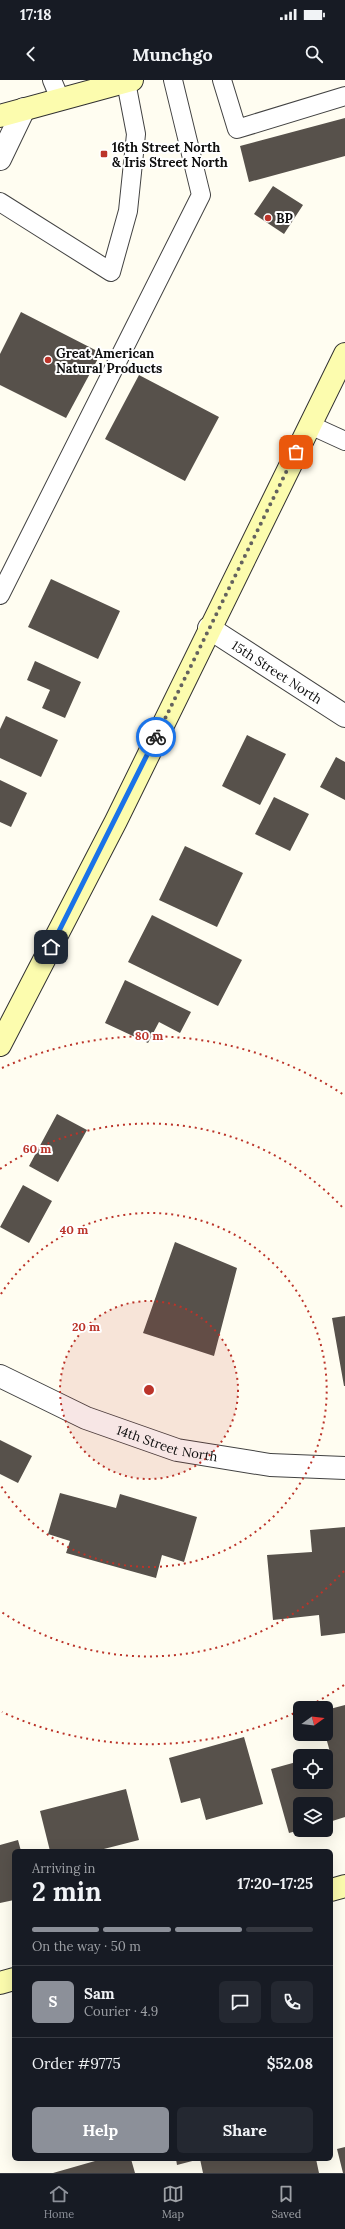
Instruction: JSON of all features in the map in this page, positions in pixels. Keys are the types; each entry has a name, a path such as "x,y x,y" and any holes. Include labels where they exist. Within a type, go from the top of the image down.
{"street":[{"path":"0,116 24,109 56,90 129,81"},
{"path":"0,159 24,109"},
{"path":"0,1045 116,821 209,628 345,354"},
{"name":"15th Street North","path":"209,628 345,716"},
{"name":"14th Street North","path":"0,1376 86,1418 177,1450 270,1465 345,1468"},
{"path":"333,1889 345,1886"},
{"path":"0,1983 12,1980"}],"lane":[{"path":"0,595 201,195 173,80"},
{"path":"222,80 237,129 345,96"},
{"path":"0,202 111,272 128,211 136,134 129,81"},
{"path":"310,425 345,441"}],"building":[{"path":"345,118 345,156 249,182 240,146"},
{"path":"273,186 303,205 284,234 254,214"},
{"path":"21,312 101,353 66,418 0,385 0,354"},
{"path":"139,375 219,417 185,481 105,439"},
{"path":"51,579 120,611 98,659 28,627"},
{"path":"35,661 81,682 65,718 42,708 50,690 27,680"},
{"path":"6,716 58,740 41,777 0,758 0,729"},
{"path":"247,735 286,754 260,805 222,786"},
{"path":"336,757 345,762 345,800 320,787"},
{"path":"0,780 27,793 11,827 0,822"},
{"path":"274,797 309,814 290,851 255,834"},
{"path":"185,846 243,873 217,927 159,900"},
{"path":"152,915 242,960 218,1006 128,962"},
{"path":"125,980 191,1012 180,1033 159,1022 148,1043 105,1023"},
{"path":"57,1114 87,1130 58,1182 29,1166"},
{"path":"23,1185 52,1201 29,1243 0,1227"},
{"path":"175,1242 237,1268 214,1356 143,1333"},
{"path":"345,1316 345,1386 344,1386 332,1318"},
{"path":"0,1440 32,1456 18,1483 0,1474"},
{"path":"60,1493 116,1508 120,1494 197,1517 184,1562 162,1555 156,1578 66,1553 70,1541 48,1534"},
{"path":"345,1527 345,1633 321,1636 319,1615 273,1620 267,1555 312,1552 310,1530"},
{"path":"345,1705 345,1817 333,1821 333,1797 293,1797 293,1832 289,1833 271,1769 293,1763 293,1789 333,1789 333,1749 329,1749 327,1741 333,1741 333,1708"},
{"path":"244,1737 263,1804 206,1820 200,1798 181,1803 169,1758"},
{"path":"126,1789 139,1840 104,1849 50,1849 40,1811"},
{"path":"18,1840 20,1849 12,1849 12,1900 0,1903 0,1845"},
{"path":"345,2147 345,2173 343,2173 337,2149"},
{"path":"95,2161 132,2161 135,2173 53,2173"},
{"path":"176,2161 192,2161 177,2165"},
{"path":"200,2161 316,2161 319,2173 203,2173"}],"way so far":[{"path":"156,737 296,452"}],"place":[{"name":"16th Street North & Iris Street North","path":"104,154"},
{"name":"BP","path":"268,218"},
{"name":"Great American Natural Products","path":"48,360"}],"route":[{"path":"51,947 116,821 156,737"}]}
